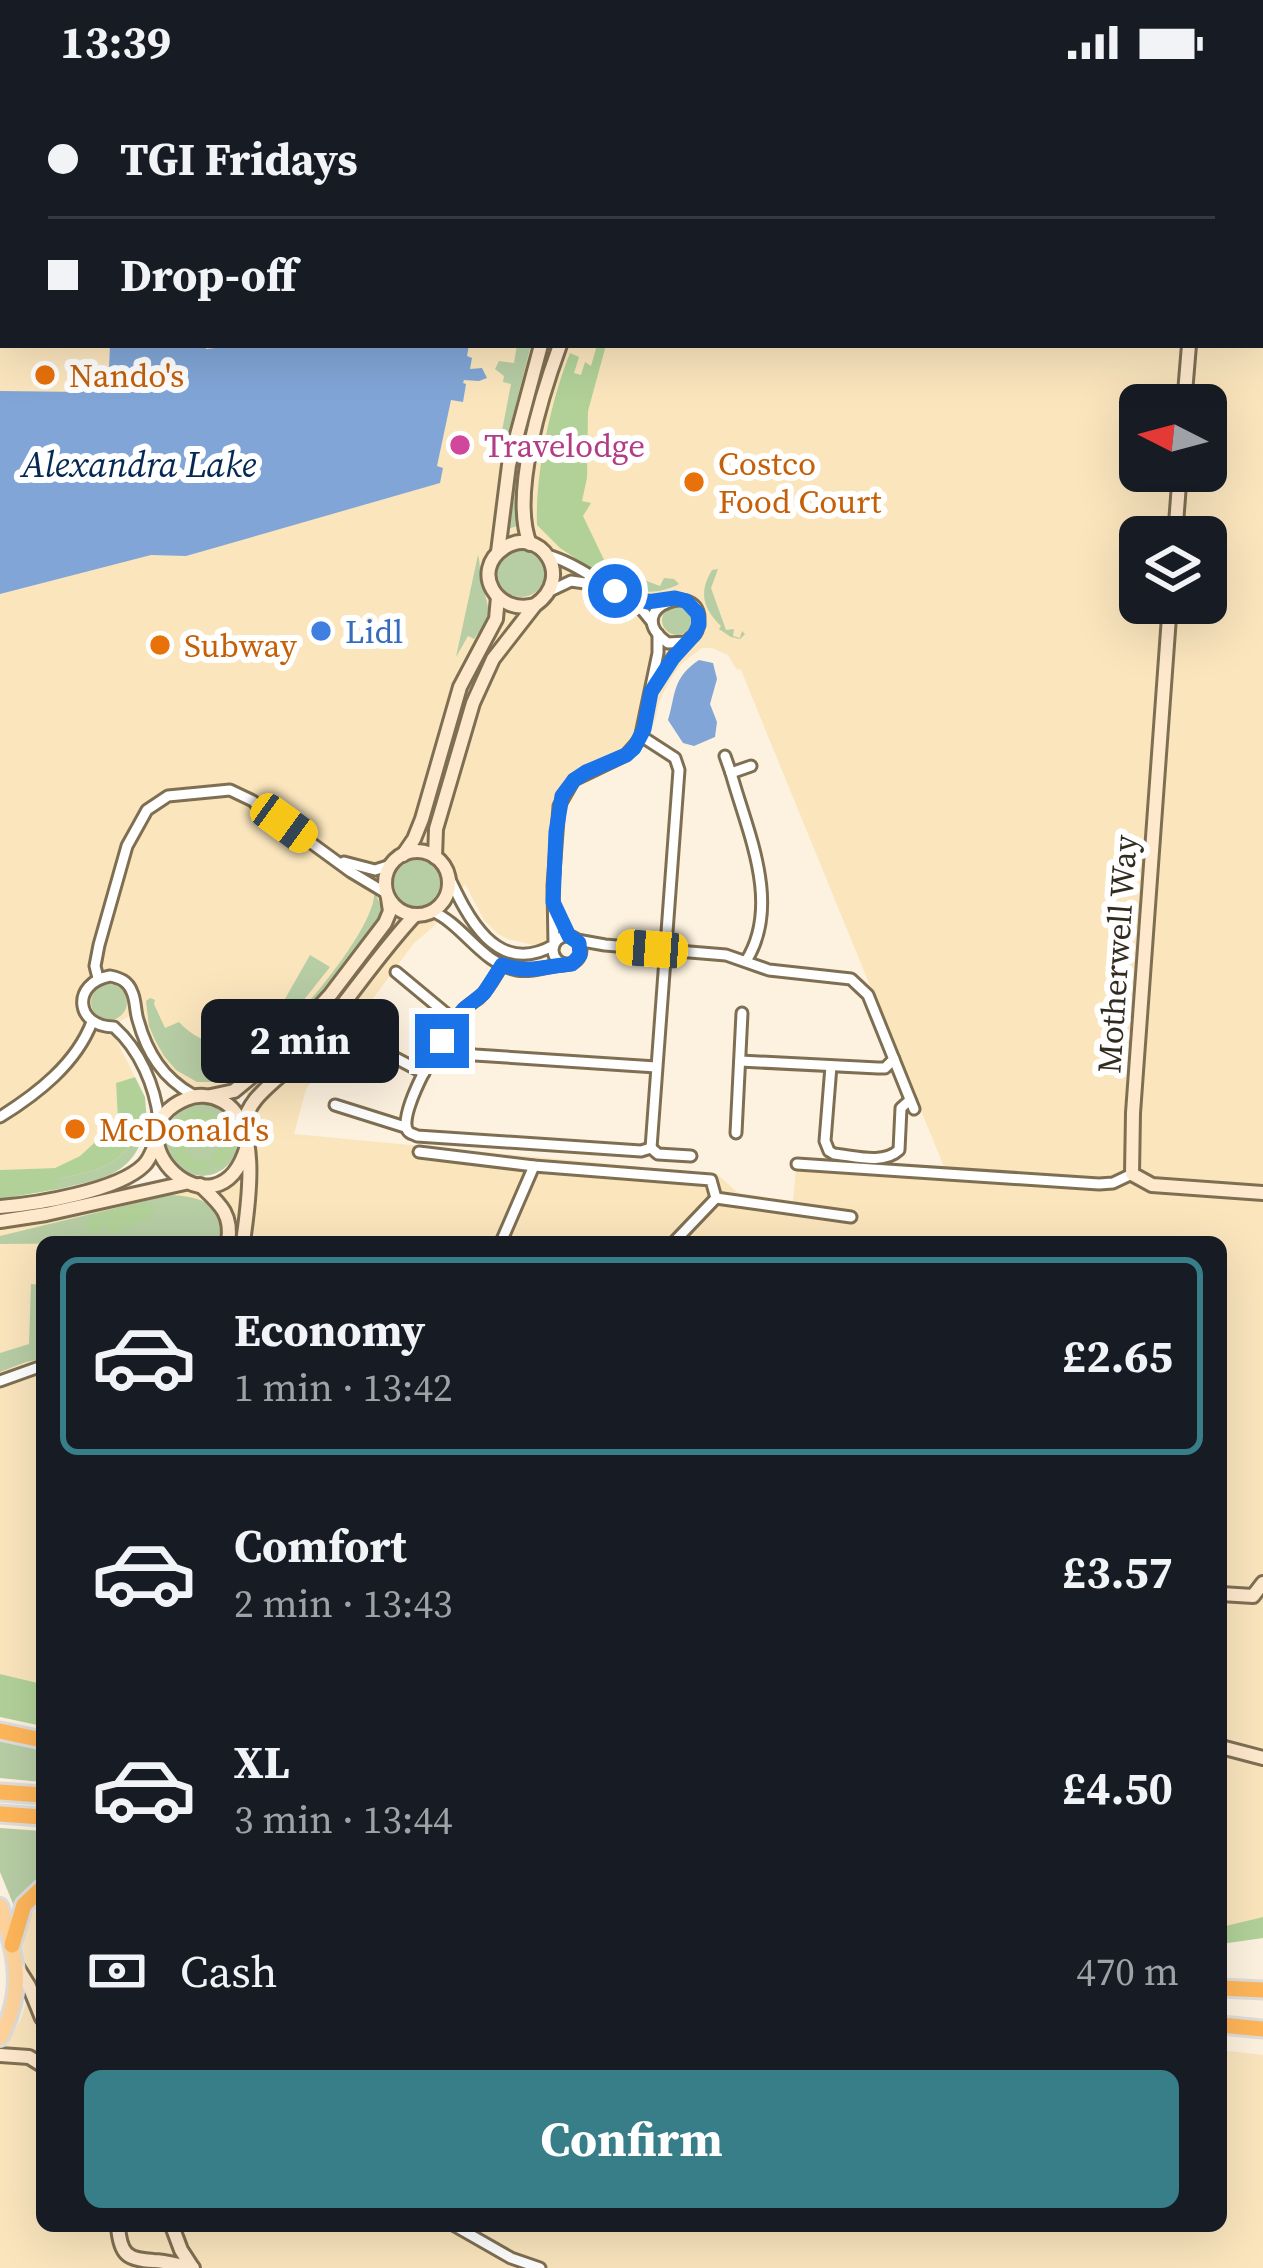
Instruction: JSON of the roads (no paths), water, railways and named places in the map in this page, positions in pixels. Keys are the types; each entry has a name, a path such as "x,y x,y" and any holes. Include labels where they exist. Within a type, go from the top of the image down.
{"highway":[{"path":"0,1731 36,1739"},
{"path":"0,1792 36,1795"},
{"path":"0,1814 36,1817"},
{"path":"12,1945 24,1905 36,1894"},
{"path":"1227,1988 1263,1990"},
{"path":"1227,2026 1263,2029"}],"main road":[{"path":"535,605 515,607 497,597 489,574 497,554 509,465 541,348"},
{"path":"530,544 522,519 524,481 559,348"},
{"path":"1186,384 1189,348"},
{"path":"435,857 436,829 473,703 494,659 550,591 554,573 547,555 530,544 512,544 497,554"},
{"path":"0,1207 122,1181 149,1159 173,1106 195,1096 234,1091 292,1039 386,923 390,910 386,879 422,819 460,687 496,619 497,597"},
{"name":"Motherwell Way","path":"1132,1174 1168,624"},
{"path":"387,895 401,911 415,915 432,911 448,890 447,873 435,857 417,851 403,854"},
{"path":"244,1236 249,1185 246,1113 312,1042 415,915"},
{"path":"210,1096 231,1106 244,1124"},
{"path":"159,1132 159,1153 165,1165 228,1214 228,1236"},
{"path":"0,1221 218,1183 243,1160 247,1146"},
{"path":"1132,1174 1152,1185 1263,1193"},
{"path":"1227,1595 1258,1599 1263,1583"},
{"path":"1227,1749 1263,1758"},
{"path":"0,1906 17,1967 14,2003 0,2038"},
{"path":"17,1967 36,2003"},
{"path":"0,2055 36,2061"},
{"path":"119,2232 127,2254 140,2261 193,2268"},
{"path":"156,2260 169,2249 172,2232"},
{"path":"173,2232 193,2268"}],"street":[{"path":"547,555 643,611 668,643 686,642"},
{"path":"550,591 571,581 610,588 647,602 682,599 689,603 698,614 698,629 651,692"},
{"path":"565,964 556,959 553,902 562,796 586,772 626,755 641,736 658,653 654,614 665,602"},
{"path":"641,736 675,758 680,770 651,1148"},
{"path":"724,756 762,881 758,934 746,961"},
{"path":"731,773 752,766"},
{"path":"98,978 99,945 127,846 144,814 163,798 230,790 253,801 387,895"},
{"path":"338,861 375,870 391,865"},
{"path":"447,873 471,918 495,945 520,955 540,952 560,938 573,938 726,955 769,970 857,982 868,995 912,1105 901,1108 899,1150 893,1156 834,1154 828,1149 831,1066"},
{"path":"553,902 581,951 578,959"},
{"path":"432,911 452,922 492,960 519,971 572,964 604,945"},
{"path":"405,1127 414,1094 442,1041 502,965"},
{"path":"396,972 455,1021"},
{"path":"134,1006 126,1021 103,1027 92,1022 83,1002 87,987 98,978 116,977 126,983 156,1063 178,1087 195,1096"},
{"path":"736,1132 742,1012"},
{"path":"0,1117 35,1094 64,1066 92,1022"},
{"path":"114,1027 126,1038 151,1083 159,1132"},
{"path":"352,1035 424,1073"},
{"path":"442,1041 475,1055 656,1067"},
{"path":"740,1061 885,1068 894,1059"},
{"path":"334,1105 405,1127 417,1136 638,1151 651,1148"},
{"path":"651,1148 658,1154 691,1156"},
{"path":"419,1152 712,1180 716,1198"},
{"path":"796,1164 1100,1184 1132,1174"},
{"path":"504,1236 534,1166"},
{"path":"716,1198 851,1216"},
{"path":"680,1236 716,1198"},
{"path":"0,1381 36,1368"},
{"path":"465,2232 540,2268"},
{"path":"477,2239 480,2232"}],"water":[{"name":"Alexandra Lake","path":"110,348 468,348 470,369 482,368 487,378 464,380 463,402 451,400 437,466 443,468 440,483 186,556 151,555 0,594 0,391 83,392 109,368"},
{"path":"699,660 713,663 717,679 710,704 717,722 715,737 694,746 683,743 668,720 679,680"}],"place":[{"name":"Nando's","path":"45,375"},
{"name":"Travelodge","path":"460,445"},
{"name":"Costco Food Court","path":"694,482"},
{"name":"Lidl","path":"321,631"},
{"name":"Subway","path":"160,645"},
{"name":"McDonald's","path":"75,1129"}]}
